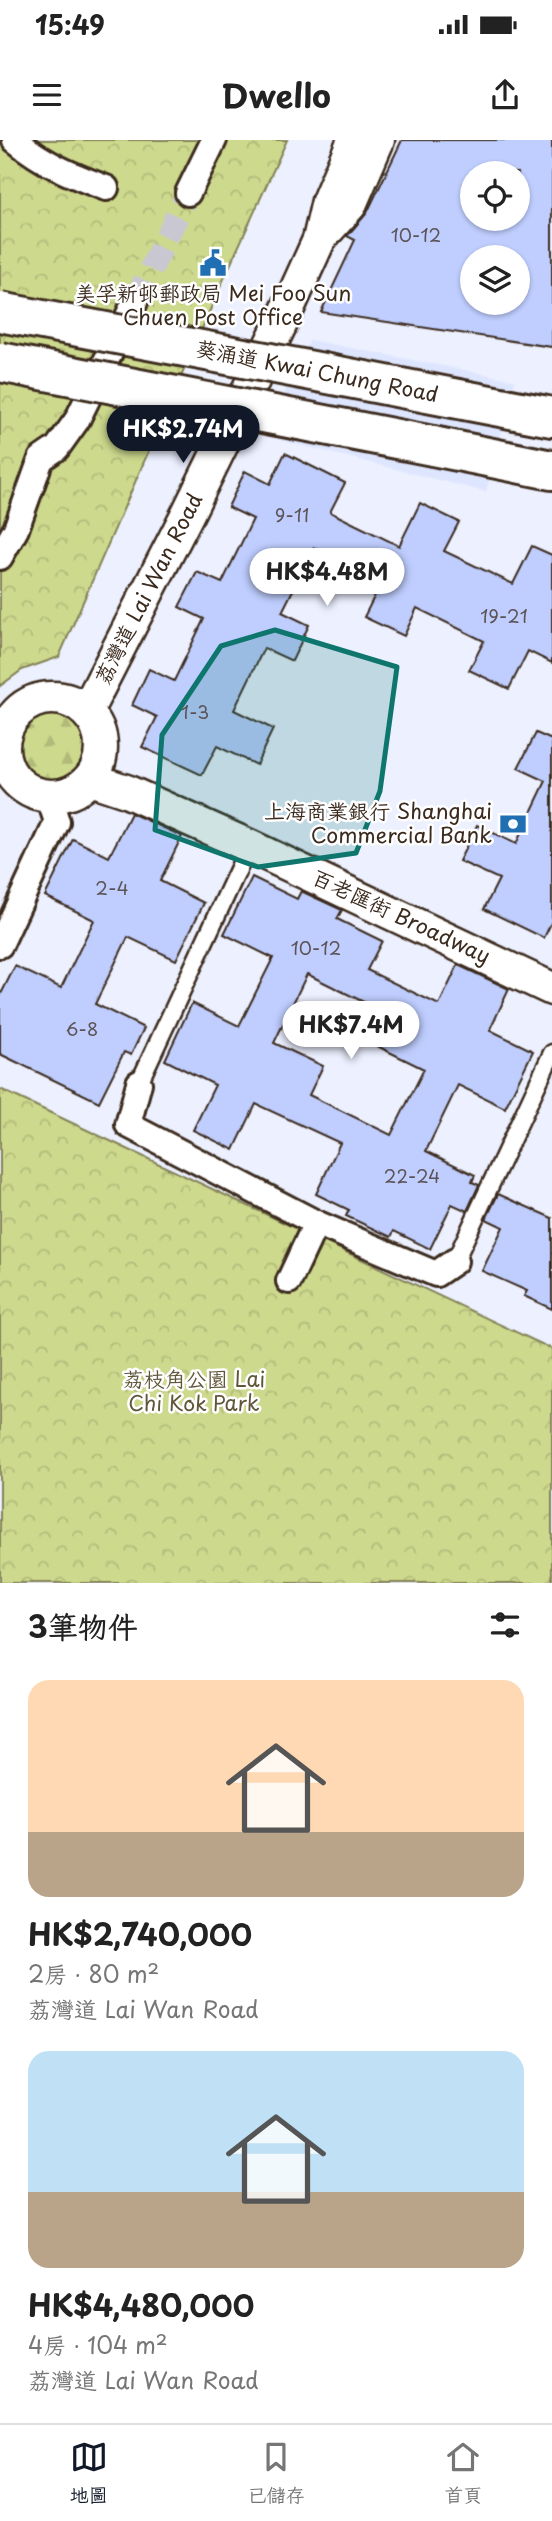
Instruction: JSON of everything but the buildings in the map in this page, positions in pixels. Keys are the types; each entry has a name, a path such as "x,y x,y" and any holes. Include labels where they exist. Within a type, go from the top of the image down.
{"highway":[{"name":"葵涌道 Kwai Chung Road","path":"0,312 552,417"},
{"path":"0,362 552,470"}],"street":[{"path":"15,140 39,160 106,188"},
{"path":"188,193 214,140"},
{"name":"荔灣道 Lai Wan Road","path":"87,710 238,412 319,240 328,201 354,140"},
{"name":"荔灣道 Lai Wan Road","path":"319,240 350,205 378,140"},
{"path":"0,557 16,529 41,459 57,448 77,421 135,302"},
{"name":"荔灣道 Lai Wan Road","path":"49,797 22,787 11,776 1,748 10,721 19,709 32,701 60,698 87,710 101,737 102,751 98,766 90,779"},
{"path":"0,945 57,822 49,797 72,792 90,779"},
{"name":"百老匯街 Broadway","path":"90,779 126,791 249,846 552,989"},
{"path":"139,1083 128,1125 316,1223 436,1274 455,1261"},
{"path":"289,1281 316,1223"}],"lane":[{"path":"139,1083 249,846"},
{"path":"455,1261 552,1053"}],"highlighted area":[{"path":"275,630 397,667 380,791 356,853 258,867 155,830 162,735 221,646"}],"shaded area":[{"path":"310,340 515,380 486,492 264,436"}],"green space":[{"path":"0,140 287,140 59,657 22,670 0,686"},
{"path":"43,708 59,708 73,714 84,725 90,739 90,755 84,769 73,780 59,786 43,786 29,780 18,769 12,755 12,739 18,725 29,714"},
{"name":"荔枝角公園 Lai Chi Kok Park","path":"0,1089 552,1349 552,1583 0,1583"}],"tunnel":[{"path":"135,302 188,193"}],"place":[{"name":"美孚新邨郵政局 Mei Foo Sun Chuen Post Office","path":"213,263"},
{"name":"上海商業銀行 Shanghai Commercial Bank","path":"513,824"}]}
